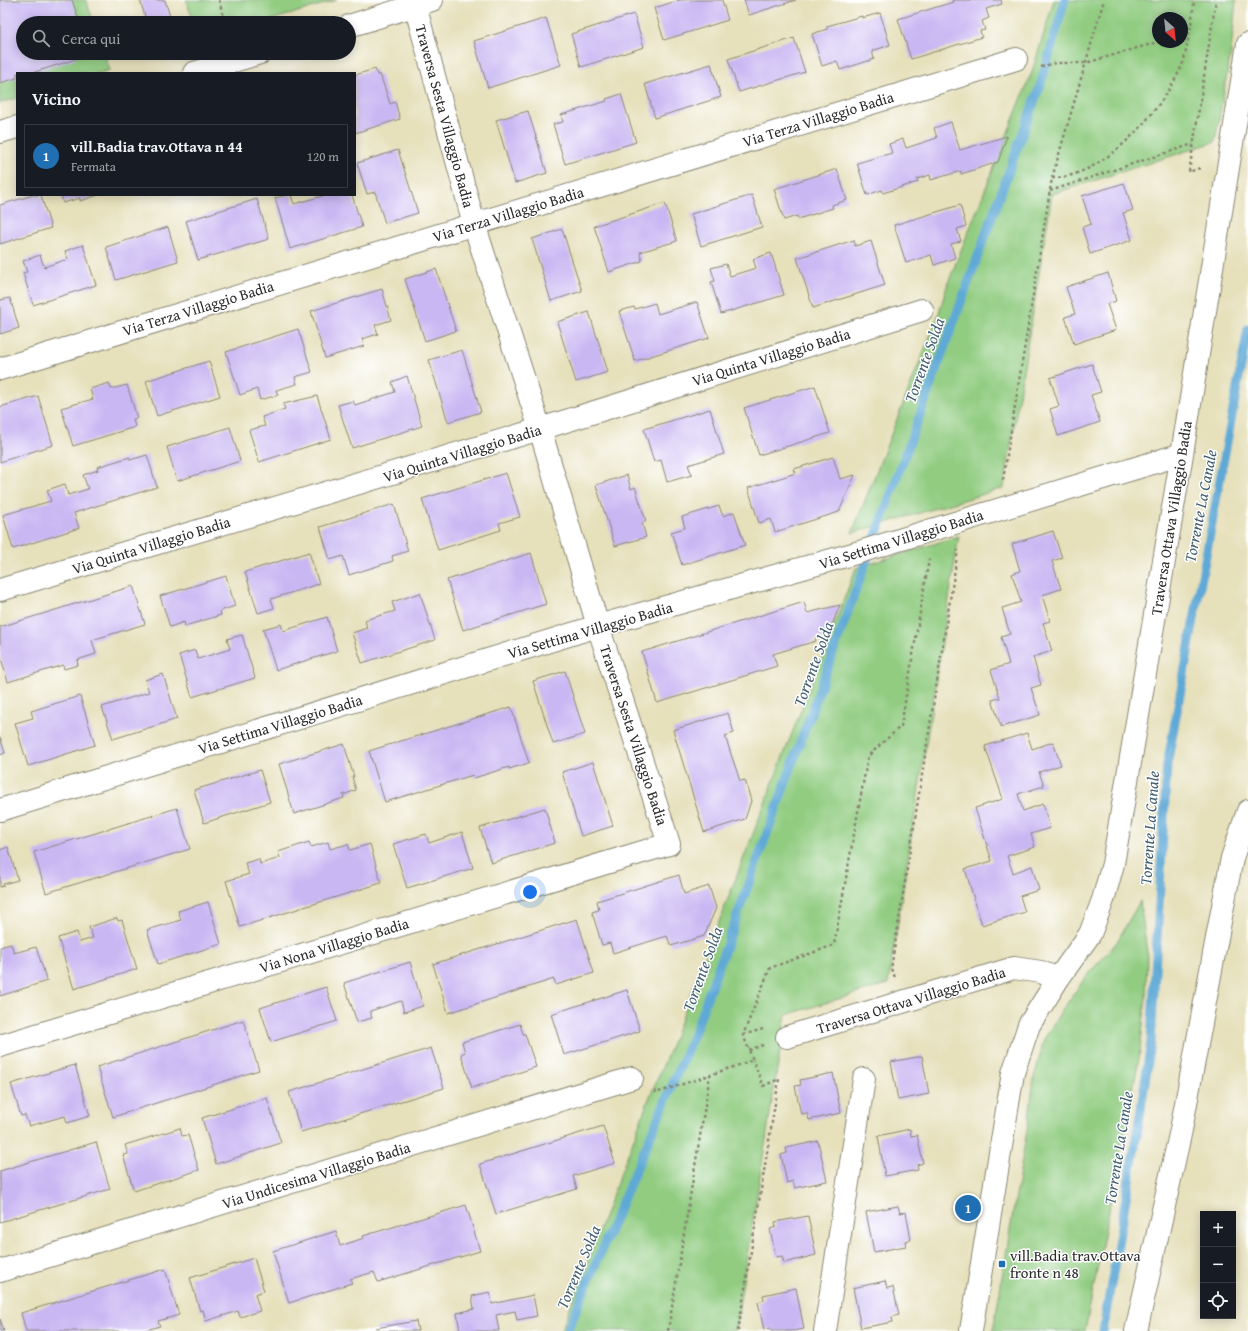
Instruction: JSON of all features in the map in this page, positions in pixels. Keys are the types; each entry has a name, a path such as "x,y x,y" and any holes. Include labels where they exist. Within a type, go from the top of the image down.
{"street":[{"path":"356,23 409,4"},
{"name":"Traversa Sesta Villaggio Badia","path":"409,4 474,224 540,429 598,626 669,844"},
{"name":"Traversa Ottava Villaggio Badia","path":"971,1331 1014,1073 1029,1025 1058,979 1090,934 1103,900 1113,864 1182,454 1248,44"},
{"name":"Via Terza Villaggio Badia","path":"0,369 1016,58"},
{"path":"197,72 237,60"},
{"path":"0,132 16,127"},
{"name":"Via Quinta Villaggio Badia","path":"0,590 540,429 922,310"},
{"name":"Via Settima Villaggio Badia","path":"0,810 598,626 878,547 1182,454"},
{"path":"1136,1331 1181,1130 1232,858 1248,811"},
{"name":"Via Nona Villaggio Badia","path":"0,1046 669,844"},
{"name":"Traversa Ottava Villaggio Badia","path":"787,1037 1014,968 1041,972 1058,979"},
{"name":"Via Undicesima Villaggio Badia","path":"0,1271 632,1078"},
{"path":"825,1331 864,1079"}],"path":[{"path":"219,0 223,16"},
{"path":"1002,486 1052,178 1104,0"},
{"path":"1052,178 1063,178 1095,165 1118,149 1142,125 1166,95 1183,62 1190,33 1194,0"},
{"path":"1216,0 1189,172 1229,159"},
{"path":"1040,67 1055,63 1086,63 1152,44"},
{"path":"1050,191 1193,144"},
{"path":"738,1331 779,1079 763,1086 743,1035 770,968 834,945 868,756 901,726 930,550 924,532"},
{"path":"896,981 891,969 959,549"},
{"path":"743,1035 765,1028"},
{"path":"662,1091 753,1060"},
{"path":"668,1331 710,1075"}],"green space":[{"path":"0,0 86,0 92,16 16,16 16,60 106,60 110,70 103,72 16,72 16,98 0,103"},
{"path":"186,0 337,0 285,16 192,16"},
{"path":"1054,0 1236,0 1231,52 1215,142 1052,194 1004,488 852,533 938,316 948,283 1032,72"},
{"path":"959,536 888,984 786,1015 735,1331 561,1331 648,1101 667,1056 856,568"},
{"path":"1140,901 1147,952 1146,999 1139,1059 1085,1331 993,1331 1028,1124 1034,1078 1044,1039 1060,1013 1085,978 1116,943"}],"building":[{"path":"0,0 72,0 78,16 16,16 16,60 73,60 35,72 16,72 16,78 0,83"},
{"path":"140,0 165,0 170,16 145,16"},
{"path":"680,0 722,0 728,20 664,40 654,8"},
{"path":"744,0 796,0 749,15"},
{"path":"952,0 1001,0 1002,4 986,9 989,18 982,21 985,30 980,31 982,37 911,59 898,19 953,2"},
{"path":"880,13 890,45 872,51 874,59 840,70 837,61 822,66 812,34 827,29 827,26 862,16 862,18"},
{"path":"634,14 644,47 581,67 571,34"},
{"path":"546,18 561,65 488,88 474,41"},
{"path":"794,38 805,72 739,92 728,59"},
{"path":"711,64 721,97 655,118 645,84"},
{"path":"375,69 377,75 380,74 390,104 395,102 400,119 356,133 356,75"},
{"path":"621,94 636,142 565,164 553,124 563,122 561,115 607,101 606,99"},
{"path":"528,111 547,173 515,183 496,120"},
{"path":"951,122 960,150 1007,136 998,162 961,174 961,171 931,180 930,175 917,179 918,182 883,193 882,190 867,195 857,163 892,153 889,144 903,139 906,148 937,138 934,128"},
{"path":"398,150 418,213 385,223 375,192 367,194 357,163"},
{"path":"837,169 847,200 832,205 833,208 798,219 797,216 784,220 774,189"},
{"path":"1124,183 1133,210 1123,213 1132,240 1090,254 1082,227 1091,224 1082,196"},
{"path":"752,195 762,227 701,246 691,214"},
{"path":"30,196 41,196 51,228 0,244 0,205"},
{"path":"61,196 95,196 80,201 80,198 63,203"},
{"path":"291,196 294,204 322,196 352,196 362,227 290,249 275,198"},
{"path":"257,199 269,239 198,260 186,221"},
{"path":"665,203 677,241 640,252 642,261 609,272 594,226"},
{"path":"960,205 966,226 957,229 961,241 951,244 955,258 934,265 931,255 906,263 894,225"},
{"path":"168,227 178,261 116,280 106,247"},
{"path":"562,229 582,291 551,301 532,239"},
{"path":"854,240 855,246 871,241 885,285 813,308 797,258"},
{"path":"83,245 96,285 33,305 23,273 27,272 23,261 40,255 44,267 68,259 65,251"},
{"path":"771,253 784,295 721,314 711,282 715,281 711,268 726,264 730,276 756,268 753,259"},
{"path":"436,269 456,331 425,341 405,279"},
{"path":"1108,273 1116,301 1107,304 1116,330 1074,344 1065,317 1075,314 1066,287"},
{"path":"382,289 391,320 375,325 378,334 362,339 364,346 325,358 311,311"},
{"path":"10,298 19,328 0,334 0,300"},
{"path":"697,302 709,338 635,361 619,311 634,307 635,309 655,303 658,314"},
{"path":"589,312 608,372 576,382 557,322"},
{"path":"298,329 312,372 295,377 297,384 276,390 278,395 260,400 257,389 240,395 226,352"},
{"path":"462,350 481,412 448,422 429,360"},
{"path":"209,361 220,396 157,416 146,381"},
{"path":"1092,364 1101,392 1091,395 1100,422 1058,436 1050,409 1059,406 1050,378"},
{"path":"407,376 422,426 352,448 338,405 353,401 355,405 395,392 392,382"},
{"path":"109,383 111,389 127,385 137,418 133,419 135,427 73,446 61,408 93,399 90,389"},
{"path":"815,386 830,433 759,455 744,408"},
{"path":"38,396 53,445 0,462 0,407"},
{"path":"317,396 331,439 259,462 249,430 265,426 262,417 285,409 283,404"},
{"path":"710,409 724,454 688,465 692,475 667,482 661,460 654,462 644,429"},
{"path":"230,427 240,461 177,481 167,447"},
{"path":"147,455 157,487 74,513 79,528 13,549 3,515 51,501 47,490 65,484 68,495 88,489 83,475 98,470 97,467 130,457 130,460"},
{"path":"833,457 840,479 855,475 839,512 775,532 771,519 759,523 748,488 796,473 794,469"},
{"path":"506,473 520,517 499,523 501,530 438,550 422,499"},
{"path":"627,475 631,489 635,487 646,521 642,523 646,537 615,546 596,485"},
{"path":"394,504 408,551 392,556 393,561 349,575 343,556 330,560 320,527"},
{"path":"719,506 723,516 734,512 745,545 682,565 671,532 685,528 682,517"},
{"path":"1053,531 1062,558 1052,561 1061,589 1042,595 1050,621 1043,623 1052,651 1033,657 1041,685 1031,688 1040,715 1001,727 992,700 1000,698 991,670 1009,664 1001,637 1010,634 1002,608 1021,602 1012,574 1020,571 1012,544"},
{"path":"309,552 319,584 271,599 274,608 258,613 245,572"},
{"path":"531,553 546,604 463,630 447,580"},
{"path":"226,576 235,606 220,611 221,615 185,626 184,622 170,627 160,596"},
{"path":"133,586 145,624 92,640 96,654 77,660 78,665 64,669 63,665 8,682 0,655 0,627"},
{"path":"420,593 435,640 362,663 352,633 367,628 365,620 395,611 392,602"},
{"path":"804,602 807,613 840,605 828,635 815,639 816,641 773,654 777,666 657,703 642,652"},
{"path":"327,617 337,651 276,670 263,629 281,624 283,631"},
{"path":"242,635 255,678 192,697 179,655 195,650 198,659 230,649 227,639"},
{"path":"565,671 585,734 553,744 533,681"},
{"path":"163,674 177,719 113,739 102,707 149,692 145,680"},
{"path":"80,696 95,745 28,766 15,723 33,718 31,711"},
{"path":"511,707 529,763 509,769 509,767 474,778 473,775 385,802 369,751"},
{"path":"728,713 734,733 725,736 740,781 745,780 751,801 745,819 704,832 673,730"},
{"path":"1027,733 1032,749 1053,742 1061,765 1039,772 1044,786 1018,794 1023,811 1043,804 1050,828 1031,834 1035,847 1007,856 1013,873 1032,866 1039,890 1020,896 1025,912 982,925 965,869 992,861 975,808 1003,799 985,746"},
{"path":"0,737 5,753 0,755"},
{"path":"344,744 354,777 352,777 356,790 343,795 344,798 294,814 279,764"},
{"path":"593,762 613,826 581,836 562,772"},
{"path":"260,770 270,802 204,823 194,790"},
{"path":"177,808 190,849 46,893 34,852"},
{"path":"545,808 555,843 491,863 480,828"},
{"path":"462,832 473,868 407,888 393,844 426,834 429,843"},
{"path":"309,842 311,847 328,842 330,849 348,844 350,850 370,844 381,883 240,927 226,881 249,874 245,863 259,859 260,864 280,858 278,852"},
{"path":"8,847 18,880 3,884 4,886 0,887 0,850"},
{"path":"679,875 684,894 709,886 716,908 704,936 671,946 667,936 613,953 610,943 602,945 592,912 599,910 597,901"},
{"path":"208,902 221,944 158,964 147,930 181,920 178,911"},
{"path":"117,918 118,921 122,920 137,969 74,989 58,938 77,932 80,942 93,938 89,927"},
{"path":"577,919 594,973 556,985 554,979 448,1013 433,964"},
{"path":"11,944 14,953 36,947 47,981 0,996 0,947"},
{"path":"410,962 423,1006 404,1012 401,1001 370,1011 372,1018 357,1022 344,983"},
{"path":"326,987 337,1021 271,1042 260,1008"},
{"path":"627,990 640,1031 564,1055 551,1014"},
{"path":"243,1020 259,1070 113,1117 97,1067"},
{"path":"520,1024 536,1067 472,1088 461,1054 465,1052 462,1042"},
{"path":"431,1048 444,1088 301,1132 289,1092"},
{"path":"922,1056 929,1094 898,1100 891,1062"},
{"path":"75,1065 90,1116 67,1123 65,1116 29,1126 25,1115 21,1116 11,1084"},
{"path":"833,1073 841,1113 809,1120 807,1113 801,1114 795,1086 801,1085 800,1080"},
{"path":"267,1098 281,1143 216,1164 202,1118"},
{"path":"603,1126 615,1163 573,1176 577,1189 496,1214 480,1164"},
{"path":"180,1128 182,1136 188,1135 199,1170 134,1191 123,1155 128,1154 125,1145"},
{"path":"910,1129 911,1136 917,1135 923,1163 917,1165 918,1170 885,1176 878,1136"},
{"path":"818,1141 827,1181 795,1188 793,1181 787,1183 781,1155 787,1153 786,1148"},
{"path":"96,1142 110,1189 0,1222 0,1171"},
{"path":"466,1205 480,1251 378,1282 374,1272 350,1279 352,1283 289,1303 273,1251 336,1231 340,1246 364,1238 363,1236"},
{"path":"898,1206 900,1213 906,1212 911,1240 905,1241 906,1246 874,1252 866,1212"},
{"path":"808,1216 816,1255 784,1263 782,1256 776,1257 770,1229 776,1227 775,1222"},
{"path":"254,1258 264,1291 255,1294 260,1311 240,1317 238,1311 206,1321 203,1310 200,1311 190,1278"},
{"path":"165,1269 179,1315 158,1321 160,1326 143,1331 26,1331 21,1313"},
{"path":"885,1281 887,1288 893,1287 899,1315 892,1317 893,1322 861,1328 853,1288"},
{"path":"796,1288 804,1329 793,1331 771,1331 770,1328 764,1330 758,1302 764,1300 763,1295"},
{"path":"490,1292 492,1304 533,1295 537,1316 517,1320 515,1311 496,1315 499,1331 460,1331 457,1313 474,1309 472,1296"},
{"path":"0,1319 4,1331 0,1331"},
{"path":"416,1321 418,1331 376,1331 376,1328"}],"waterway":[{"name":"Torrente Solda","path":"567,1331 694,1034 1041,83 1065,0"},
{"name":"Torrente La Canale","path":"1103,1331 1138,1128 1151,1042 1167,765 1248,329"}],"place":[{"name":"vill.Badia trav.Ottava n 44","path":"968,1208"},
{"name":"vill.Badia trav.Ottava fronte n 48","path":"1002,1264"}]}
